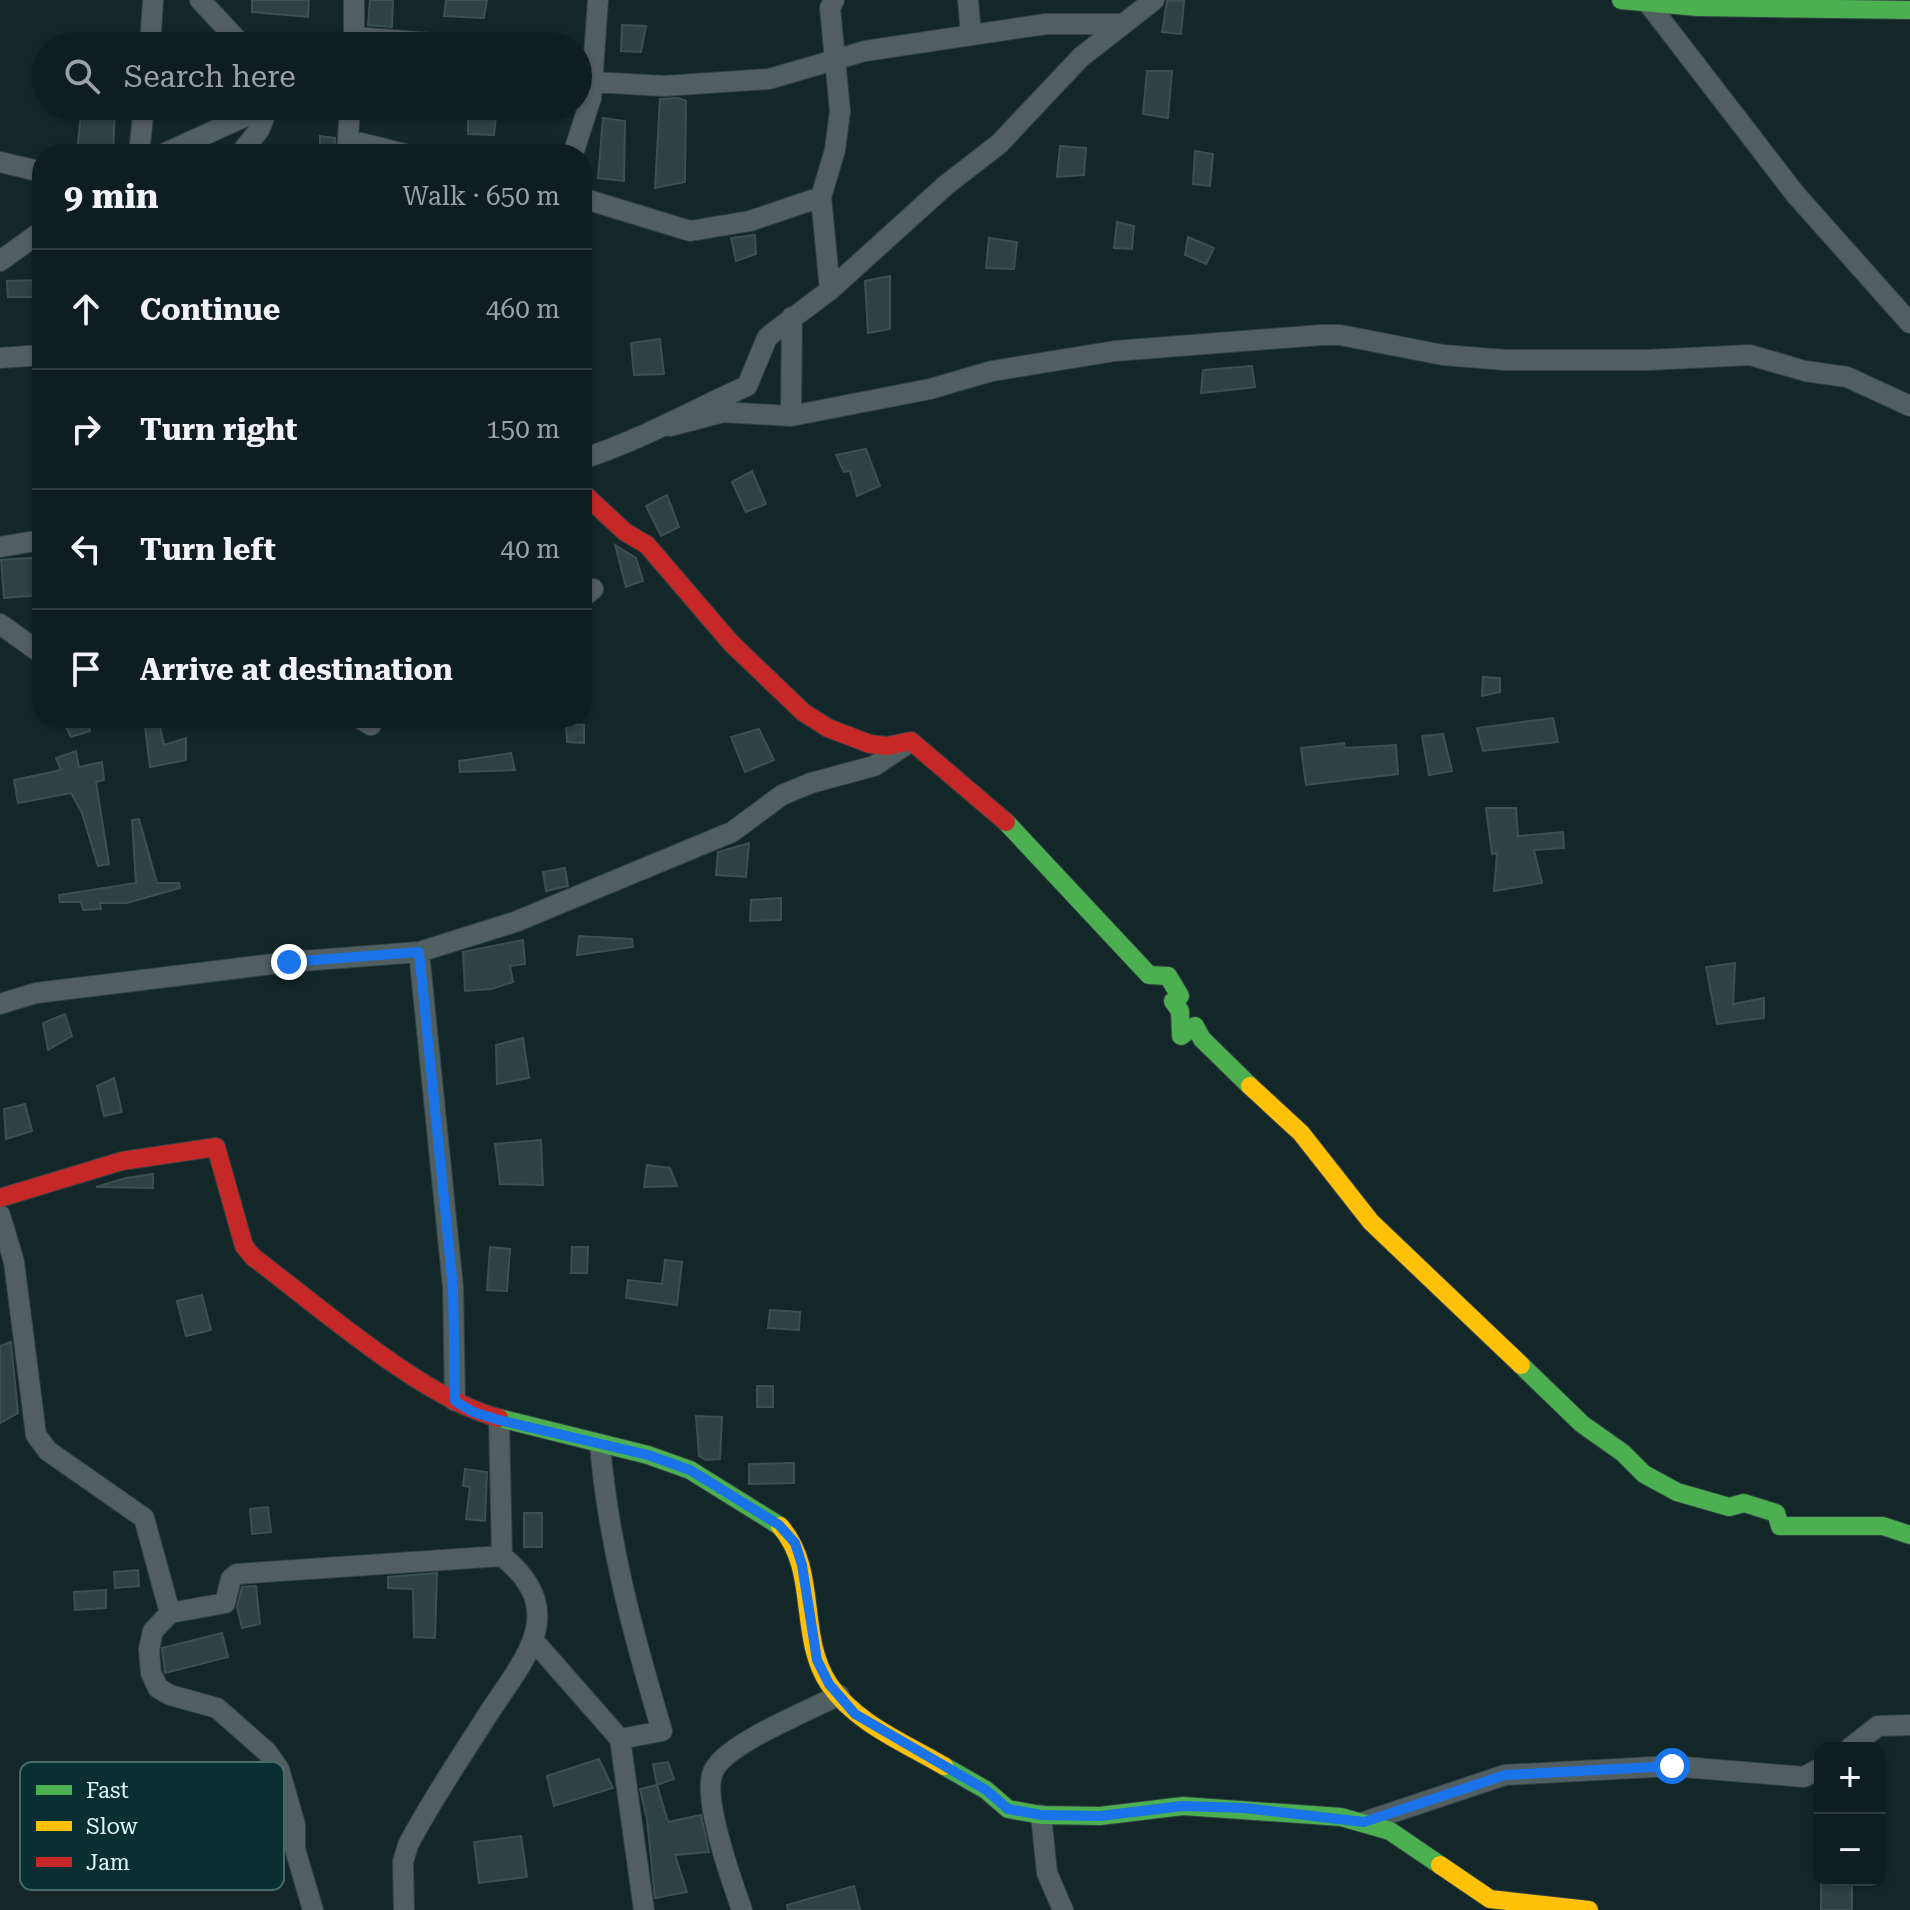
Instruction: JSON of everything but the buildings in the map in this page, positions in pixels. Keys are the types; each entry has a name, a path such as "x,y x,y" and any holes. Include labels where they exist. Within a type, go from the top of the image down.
{"street":[{"path":"151,32 153,0"},
{"path":"200,0 230,32"},
{"path":"353,32 354,0"},
{"path":"592,41 598,0"},
{"path":"830,290 821,197 835,150 840,111 830,8 834,0"},
{"path":"968,0 971,35"},
{"path":"670,426 684,414 747,386 767,338 830,290 946,185 999,144 1081,57 1154,0"},
{"path":"1621,0 1910,10"},
{"path":"1648,3 1796,195 1910,323"},
{"path":"592,70 635,86 742,82 787,76 865,51 1046,24 1122,24"},
{"path":"140,144 143,120"},
{"path":"185,144 238,120"},
{"path":"248,144 263,120"},
{"path":"348,144 349,120"},
{"path":"577,144 586,120"},
{"path":"0,162 32,170"},
{"path":"592,201 690,231 750,221 821,197"},
{"path":"0,261 32,238"},
{"path":"791,416 792,317"},
{"path":"592,455 670,426 723,412 791,416 930,389 992,371 1115,351 1321,335 1340,335 1443,355 1505,360 1648,360 1750,355 1805,371 1847,377 1910,406"},
{"path":"0,358 32,356"},
{"path":"592,501 625,532 647,545 731,643 789,696 791,703 828,729 882,747 911,741 945,767 1039,856 1149,975 1168,976 1180,996 1173,1001 1180,1011 1181,1036 1195,1026 1202,1039 1301,1133 1371,1222 1582,1424 1623,1453 1644,1474 1693,1499 1729,1507 1744,1503 1766,1507 1776,1513 1780,1526 1883,1526 1910,1535"},
{"path":"0,547 32,542"},
{"path":"0,624 32,647"},
{"path":"0,1004 36,993 289,962 419,952 515,922 732,832 782,795 811,783 874,766 911,741"},
{"path":"419,952 453,1287 455,1401"},
{"path":"0,1198 122,1161 216,1147 244,1246 253,1257 310,1303 455,1401 473,1412 499,1420 690,1470 779,1525 795,1543 802,1565 817,1660 839,1695 855,1714 986,1790 1008,1809 1041,1815 1100,1816 1183,1806 1284,1811 1364,1822 1390,1831 1490,1899 1589,1910"},
{"path":"0,1215 14,1262 36,1435 48,1451 144,1518 170,1613"},
{"path":"499,1420 502,1556"},
{"path":"600,1444 605,1505 620,1579 662,1731 620,1739"},
{"path":"274,1762 267,1752 217,1708 170,1695 158,1688 151,1673 149,1649 153,1631 170,1613 225,1603 231,1579 237,1574 502,1556 523,1573 535,1595 534,1641 518,1674 489,1713 408,1845 403,1862 404,1910"},
{"path":"534,1641 620,1739 644,1910"},
{"path":"742,1910 711,1795 712,1772 733,1751 839,1695"},
{"path":"1858,1742 1878,1726 1910,1725"},
{"path":"1364,1822 1505,1775 1672,1766 1804,1777 1814,1771"},
{"path":"284,1786 295,1825 295,1849 313,1910"},
{"path":"1041,1815 1047,1873 1063,1910"}],"traffic: fast":[{"path":"1621,0 1698,7 1910,10"},
{"path":"1006,822 1149,975 1168,976 1180,996 1173,1001 1180,1011 1181,1036 1195,1026 1202,1039 1250,1086"},
{"path":"1521,1365 1582,1424 1623,1453 1644,1474 1677,1492 1729,1507 1744,1503 1776,1513 1780,1526 1883,1526 1910,1535"},
{"path":"499,1418 648,1455 690,1470 780,1526"},
{"path":"944,1766 986,1790 1008,1809 1041,1815 1100,1816 1183,1806 1341,1817 1390,1831 1440,1865"}],"traffic: slow":[{"path":"1250,1086 1301,1133 1371,1222 1521,1365"},
{"path":"780,1526 800,1562 813,1645 829,1684 852,1710 867,1721 944,1766"},
{"path":"1440,1865 1490,1899 1589,1910"}],"traffic: jam":[{"path":"592,501 625,532 647,545 731,643 803,712 828,728 870,744 887,746 911,741 1006,822"},
{"path":"0,1198 122,1161 216,1147 244,1246 253,1257 406,1372 470,1408 499,1418"}],"route":[{"path":"289,962 419,952 453,1287 455,1401 473,1412 499,1420 648,1455 690,1470 779,1525 795,1543 802,1565 817,1660 829,1684 855,1714 986,1790 1008,1809 1041,1815 1100,1816 1183,1806 1244,1808 1364,1822 1505,1775 1672,1766"}]}
